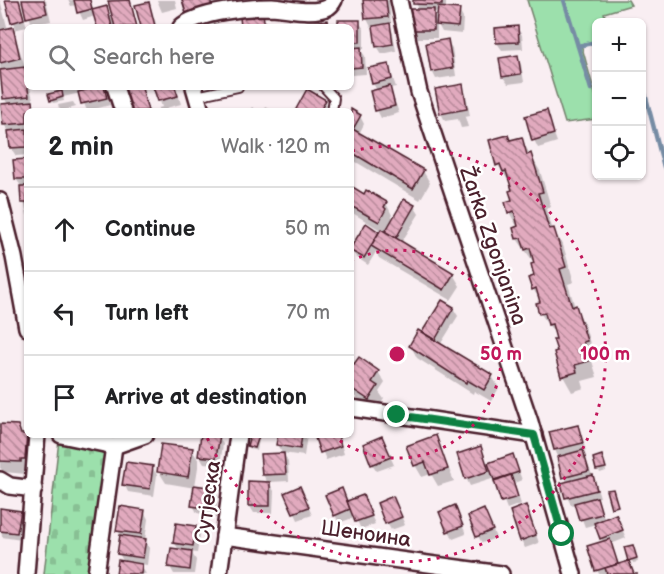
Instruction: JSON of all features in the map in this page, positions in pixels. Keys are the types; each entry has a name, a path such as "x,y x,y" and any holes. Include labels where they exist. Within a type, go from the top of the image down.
{"street":[{"path":"184,24 207,15 269,7 319,9 328,7 334,0"},
{"name":"Žarka Zgonjanina","path":"399,0 419,92 534,435 573,574"},
{"path":"116,90 122,108"},
{"path":"0,201 14,256 24,311"},
{"path":"354,408 534,435"},
{"path":"26,574 37,438"},
{"path":"75,438 114,446 137,438"},
{"name":"Сутјеска","path":"219,574 238,438"},
{"path":"96,574 114,446"},
{"path":"1,484 34,489"},
{"name":"Шеноина","path":"224,536 501,574"}],"lane":[{"path":"197,98 227,90"},
{"path":"327,90 334,98 332,108"}],"green space":[{"path":"527,0 628,0 631,5 604,13 606,18 592,18 592,42 581,44 592,83 592,120 565,123"},
{"path":"59,440 85,445 109,456 94,574 44,574"}],"building":[{"path":"5,0 19,0 24,19 11,23"},
{"path":"22,0 44,0 47,13 26,18"},
{"path":"74,0 90,0 92,9 77,13"},
{"path":"130,0 136,24 114,24 108,1"},
{"path":"182,0 210,0 212,6 186,13"},
{"path":"363,0 386,0 388,17 365,19"},
{"path":"413,0 442,0 442,5 413,4"},
{"path":"149,2 154,24 140,24 135,5"},
{"path":"107,6 111,24 96,24 92,10"},
{"path":"438,7 460,9 458,27 436,25"},
{"path":"410,9 434,9 434,30 410,30"},
{"path":"263,14 265,24 241,24 240,17"},
{"path":"328,20 329,24 303,24"},
{"path":"338,20 360,20 360,42 354,42 354,24 338,24"},
{"path":"390,23 393,44 376,47 373,26"},
{"path":"518,26 519,42 496,43 495,28"},
{"path":"13,27 20,58 0,63 0,30"},
{"path":"448,39 453,68 431,72 426,43"},
{"path":"361,47 362,67 354,68 354,48"},
{"path":"518,55 521,74 502,77 499,58"},
{"path":"389,64 392,79 372,84 368,68"},
{"path":"24,67 24,90 28,90 29,96 3,99 0,70"},
{"path":"463,84 467,109 440,114 435,89"},
{"path":"390,86 395,106 375,111 370,91"},
{"path":"105,90 107,98 81,104 78,92"},
{"path":"122,90 143,90 147,108 126,108"},
{"path":"154,90 176,90 178,96 158,101"},
{"path":"306,90 326,100 322,108 297,108"},
{"path":"62,91 63,97 50,101 48,94"},
{"path":"33,101 34,108 24,108 24,123 3,125 1,104"},
{"path":"547,110 554,134 532,141 525,116"},
{"path":"354,111 361,115 354,127"},
{"path":"24,129 24,147 10,148 8,131"},
{"path":"354,130 424,170 413,189 354,154"},
{"path":"508,135 510,140 522,137 527,155 531,153 543,192 538,193 549,229 554,228 566,267 560,269 572,307 576,305 587,341 583,342 589,361 575,365 577,372 561,377 554,352 557,351 552,324 548,325 545,313 539,314 536,303 540,302 536,288 532,290 528,278 534,276 531,264 534,263 530,248 525,250 521,238 516,239 513,228 518,226 514,211 508,213 505,202 512,200 509,191 512,190 506,171 503,172 500,164 496,166 489,140"},
{"path":"24,159 24,179 15,179 13,160"},
{"path":"20,186 24,186 24,203 21,203"},
{"path":"354,188 364,194 366,190 387,202 379,222 354,208"},
{"path":"404,199 415,205 396,238 385,232"},
{"path":"366,223 379,232 364,258 354,253 354,242"},
{"path":"381,229 454,273 444,290 371,246"},
{"path":"442,300 454,307 435,340 422,332"},
{"path":"418,330 493,375 484,390 467,380 466,383 409,346"},
{"path":"359,357 379,371 372,382 378,386 369,400 354,390 354,364"},
{"path":"0,424 18,425 21,434 27,438 25,459 21,459 21,462 0,461"},
{"path":"578,425 583,443 554,450 549,432"},
{"path":"436,435 448,469 430,475 425,462 414,466 406,446"},
{"path":"382,436 391,457 371,465 363,444"},
{"path":"201,438 219,438 216,458 198,456"},
{"path":"249,438 258,438 255,448 247,446"},
{"path":"277,438 302,438 300,449 276,445"},
{"path":"315,438 339,438 341,446 320,453"},
{"path":"161,444 193,448 188,477 157,472"},
{"path":"481,446 489,471 465,479 457,454"},
{"path":"583,450 589,471 562,478 557,457"},
{"path":"284,453 286,474 262,475 260,454"},
{"path":"513,454 519,472 494,480 488,463"},
{"path":"602,455 606,468 596,470 593,458"},
{"path":"126,462 153,466 150,489 122,485"},
{"path":"511,475 518,497 501,502 494,481"},
{"path":"593,475 597,490 565,498 561,483"},
{"path":"248,481 270,482 270,506 248,506"},
{"path":"194,485 215,488 212,509 191,506"},
{"path":"300,486 309,507 293,513 284,493"},
{"path":"342,488 350,509 334,516 325,495"},
{"path":"613,489 618,506 611,508 606,490"},
{"path":"363,495 372,516 355,522 347,501"},
{"path":"393,496 402,517 385,524 377,503"},
{"path":"597,497 602,514 579,520 574,503"},
{"path":"455,505 463,526 447,532 439,512"},
{"path":"526,505 536,535 520,541 510,511"},
{"path":"120,506 145,510 141,534 116,531"},
{"path":"0,508 21,511 17,533 0,531"},
{"path":"484,509 493,530 476,537 468,516"},
{"path":"616,514 623,530 600,539 594,523"},
{"path":"176,523 196,526 193,546 173,543"},
{"path":"120,535 146,539 143,558 117,554"},
{"path":"610,539 618,564 595,571 587,546"},
{"path":"633,545 637,558 628,561 624,547"},
{"path":"171,548 192,551 190,570 168,567"},
{"path":"118,560 142,564 141,574 116,574"},
{"path":"629,561 634,574 607,574 605,568"}],"waterway":[{"path":"564,0 591,89"},
{"path":"578,46 592,43"},
{"path":"646,97 664,167"}],"route":[{"path":"397,415 534,435 562,534"}]}
